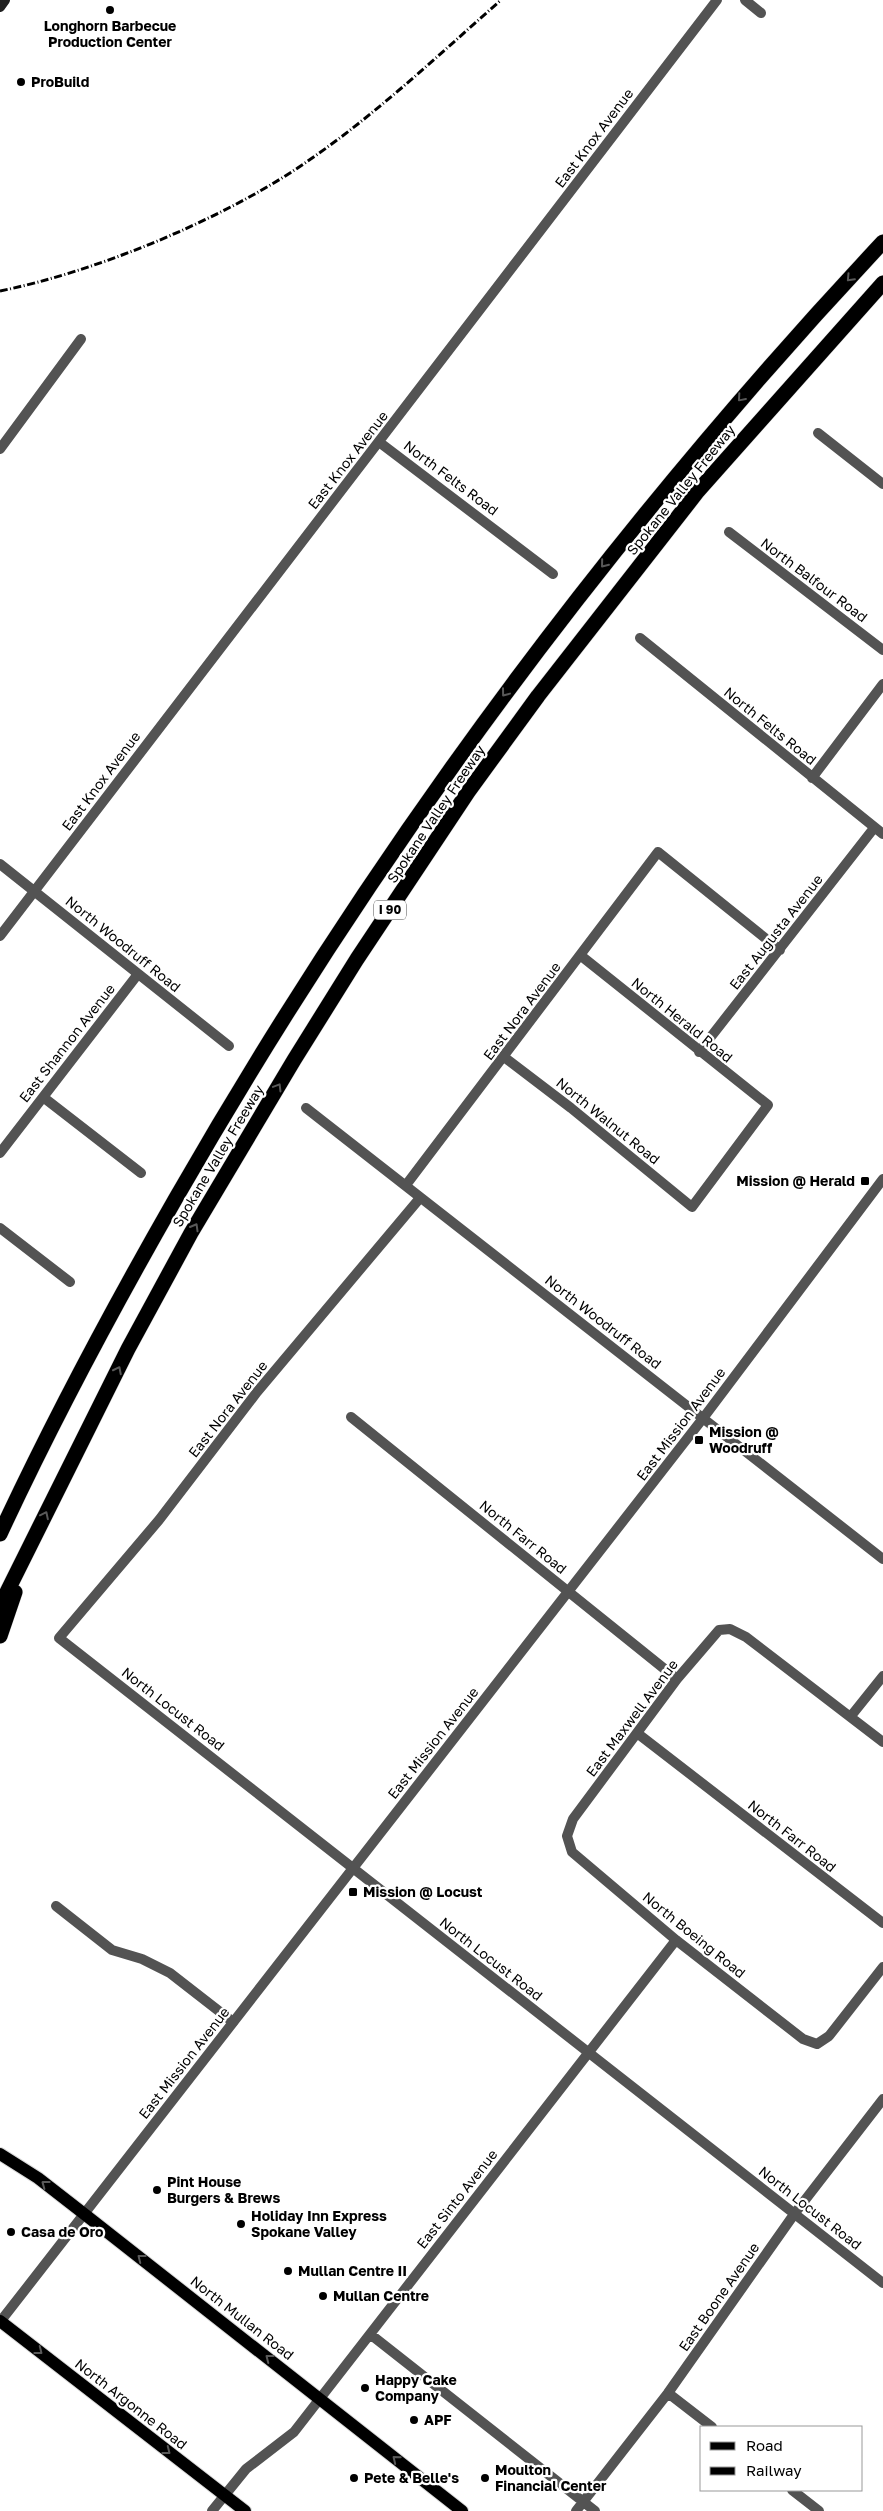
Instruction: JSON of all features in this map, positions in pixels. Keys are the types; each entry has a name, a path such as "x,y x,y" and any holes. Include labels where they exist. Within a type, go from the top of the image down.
{"highway":[{"name":"Spokane Valley Freeway","path":"1,1532 92,1350 194,1166 326,949 379,871 480,726 574,600 715,429 811,319 883,242"},
{"name":"Spokane Valley Freeway","path":"0,1606 128,1349 191,1233 352,966 468,792 538,696 698,491 883,283"},
{"path":"0,1636 34,1538"}],"main road":[{"path":"0,7 5,0"},
{"name":"North Mullan Road","path":"0,2154 38,2178 84,2213 462,2511"},
{"name":"North Argonne Road","path":"0,2321 245,2511"}],"street":[{"name":"East Knox Avenue","path":"0,936 717,0"},
{"path":"745,0 761,12"},
{"path":"0,449 81,339"},
{"path":"818,433 883,484"},
{"name":"North Felts Road","path":"379,442 553,574"},
{"name":"North Balfour Road","path":"729,532 883,650"},
{"name":"North Felts Road","path":"640,638 883,834"},
{"path":"812,778 883,684"},
{"name":"East Augusta Avenue","path":"700,1052 874,828"},
{"name":"East Nora Avenue","path":"406,1185 658,852 780,950"},
{"name":"North Woodruff Road","path":"0,864 229,1046"},
{"name":"North Herald Road","path":"580,955 768,1105 692,1208"},
{"name":"East Shannon Avenue","path":"0,1153 138,974"},
{"name":"North Walnut Road","path":"504,1057 571,1108 692,1208"},
{"path":"43,1097 141,1173"},
{"name":"North Woodruff Road","path":"306,1108 704,1417 883,1560"},
{"name":"East Mission Avenue","path":"0,2321 879,1192 883,1178"},
{"name":"East Nora Avenue","path":"60,1638 159,1520 257,1392 420,1198"},
{"path":"0,1228 70,1282"},
{"name":"North Farr Road","path":"351,1417 677,1680"},
{"name":"East Maxwell Avenue","path":"567,1836 572,1819 677,1680 720,1630 730,1629 746,1637 851,1716"},
{"name":"North Locust Road","path":"60,1638 883,2283"},
{"path":"883,1676 851,1716 883,1742"},
{"name":"North Farr Road","path":"636,1733 883,1923"},
{"name":"North Boeing Road","path":"567,1836 572,1852 676,1940 803,2039 817,2044 829,2036 883,1967"},
{"path":"56,1906 112,1950 142,1959 170,1973 233,2022"},
{"name":"East Sinto Avenue","path":"212,2511 246,2469 294,2432 676,1940"},
{"name":"East Boone Avenue","path":"576,2511 668,2393 795,2214 883,2099"},
{"path":"370,2334 595,2511"},
{"path":"668,2393 711,2426"},
{"path":"793,2491 819,2511"}],"railway":[{"path":"0,291 74,272 152,243 190,227 261,190 293,171 348,132 501,0"}],"place":[{"name":"Longhorn Barbecue Production Center","path":"110,10"},
{"name":"ProBuild","path":"21,82"},
{"name":"Mission @ Herald","path":"865,1181"},
{"name":"Mission @ Woodruff","path":"699,1440"},
{"name":"Mission @ Locust","path":"353,1892"},
{"name":"Pint House Burgers & Brews","path":"157,2190"},
{"name":"Holiday Inn Express Spokane Valley","path":"241,2224"},
{"name":"Casa de Oro","path":"11,2232"},
{"name":"Mullan Centre II","path":"288,2271"},
{"name":"Mullan Centre","path":"323,2296"},
{"name":"Happy Cake Company","path":"365,2388"},
{"name":"APF","path":"414,2420"},
{"name":"Pete & Belle's","path":"354,2478"},
{"name":"Moulton Financial Center","path":"485,2478"}]}
